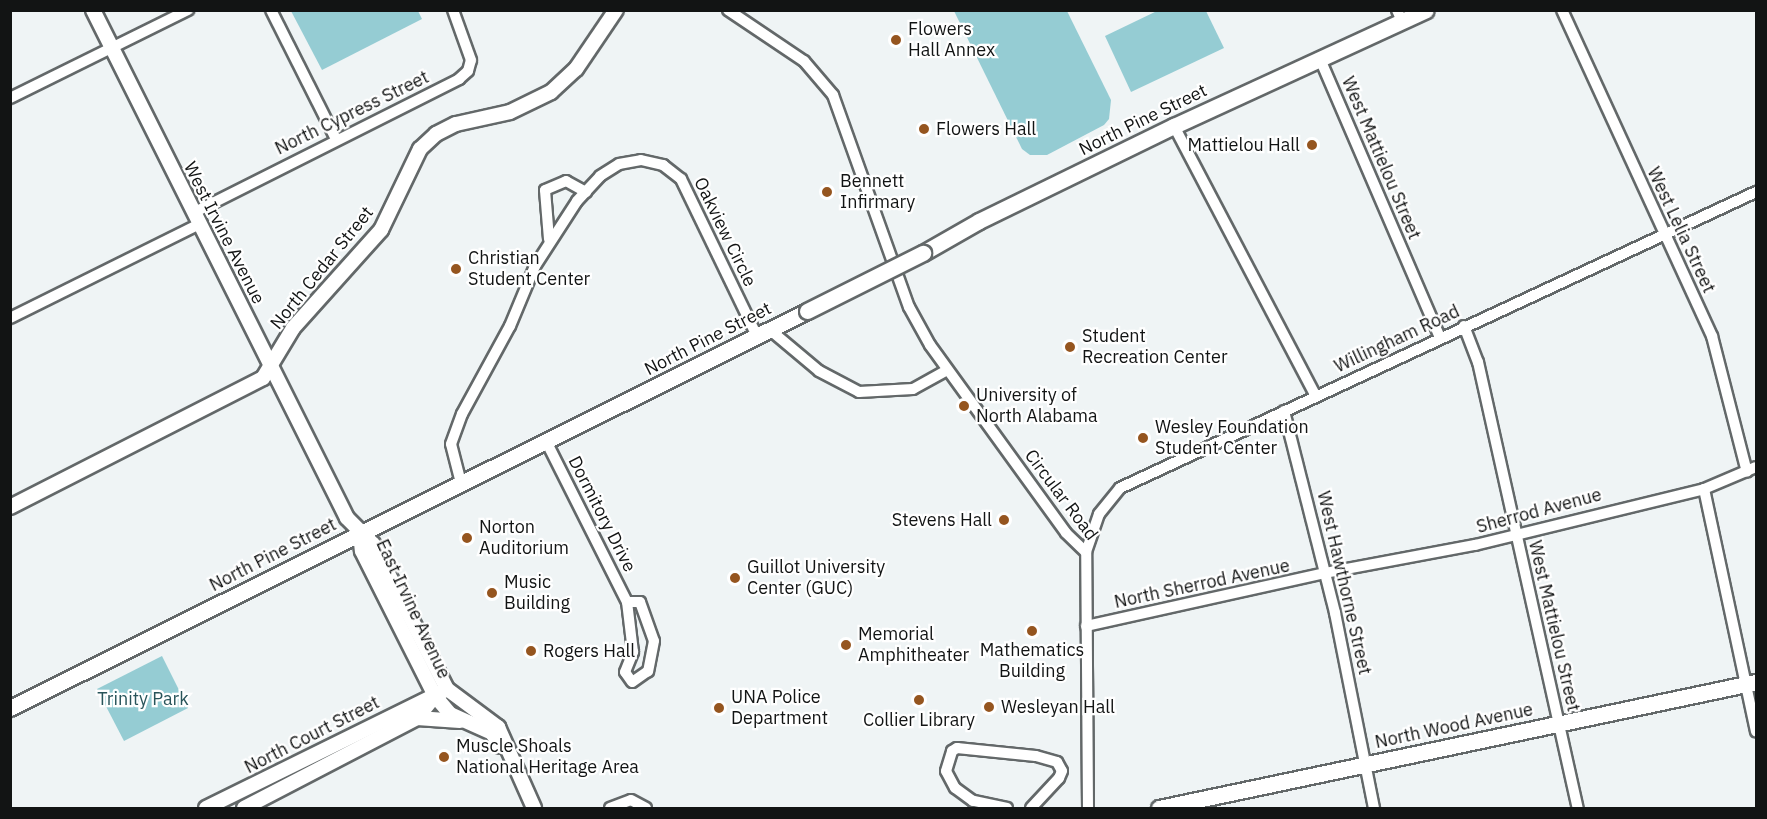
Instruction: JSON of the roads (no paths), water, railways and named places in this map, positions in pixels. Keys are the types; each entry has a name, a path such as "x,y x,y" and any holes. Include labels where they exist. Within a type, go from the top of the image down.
{"main road":[{"name":"North Pine Street","path":"10,708 923,253 979,221 1174,126 1320,59 1400,16 1426,10"},
{"name":"North Wood Avenue","path":"1159,808 1751,683"}],"street":[{"name":"West Irvine Avenue","path":"93,10 322,472 347,518 360,533"},
{"path":"10,98 188,10"},
{"path":"271,10 336,140"},
{"name":"North Cypress Street","path":"10,318 336,140 459,79 468,71 469,49 453,10"},
{"name":"North Cedar Street","path":"10,507 181,422 263,378 271,370 293,328 381,230 420,149 436,134 456,124 510,112 551,92 576,69 607,17 615,10"},
{"name":"Circular Road","path":"728,10 804,61 833,95 909,307 947,370 1066,533 1086,552 1088,808"},
{"name":"West Lelia Street","path":"1562,10 1712,336 1752,469"},
{"name":"West Mattielou Street","path":"1320,59 1440,337"},
{"path":"1174,126 1316,396"},
{"name":"Oakview Circle","path":"461,483 451,444 462,414 510,326 549,239 586,192 618,164 641,160 663,165 681,179 763,332"},
{"name":"Oakview Circle","path":"549,239 545,190 566,181 586,192"},
{"name":"Willingham Road","path":"1086,552 1099,514 1120,488 1665,232 1756,192"},
{"name":"West Mattielou Street","path":"1464,326 1478,362 1578,808"},
{"path":"763,332 819,371 859,392 914,389 947,370"},
{"name":"West Hawthorne Street","path":"1284,411 1325,573 1374,808"},
{"name":"Dormitory Drive","path":"546,441 627,602 633,652 625,672 632,682 648,671 653,657 654,641 640,602 627,602"},
{"name":"Sherrod Avenue","path":"1325,573 1398,561 1704,489 1752,469"},
{"path":"1704,489 1751,683 1756,731"},
{"name":"East Irvine Avenue","path":"360,533 362,551 441,693 450,714 492,733 511,760 534,808"},
{"name":"North Sherrod Avenue","path":"1086,626 1325,573"},
{"name":"East Irvine Avenue","path":"441,693 498,727 509,746 511,760"},
{"name":"North Court Street","path":"244,808 373,743 417,717 441,693"},
{"name":"North Court Street","path":"206,808 365,728 441,693"},
{"path":"417,717 464,722"},
{"path":"365,728 373,743"},
{"path":"1007,808 973,801 955,788 946,771 952,751 957,748 1036,756 1057,762 1062,771 1059,778 1031,808"},
{"path":"610,808 632,800 646,808"}],"place":[{"name":"Flowers Hall Annex","path":"896,40"},
{"name":"Flowers Hall","path":"924,129"},
{"name":"Mattielou Hall","path":"1312,145"},
{"name":"Bennett Infirmary","path":"827,192"},
{"name":"Christian Student Center","path":"456,269"},
{"name":"Student Recreation Center","path":"1070,347"},
{"name":"University of North Alabama","path":"964,406"},
{"name":"Wesley Foundation Student Center","path":"1143,438"},
{"name":"Stevens Hall","path":"1004,520"},
{"name":"Norton Auditorium","path":"467,538"},
{"name":"Guillot University Center (GUC)","path":"735,578"},
{"name":"Music Building","path":"492,593"},
{"name":"Mathematics Building","path":"1032,631"},
{"name":"Memorial Amphitheater","path":"846,645"},
{"name":"Rogers Hall","path":"531,651"},
{"name":"Collier Library","path":"919,700"},
{"name":"Wesleyan Hall","path":"989,707"},
{"name":"UNA Police Department","path":"719,708"},
{"name":"Muscle Shoals National Heritage Area","path":"444,757"}],"park label":[{"name":"Trinity Park","path":"143,699"}]}
